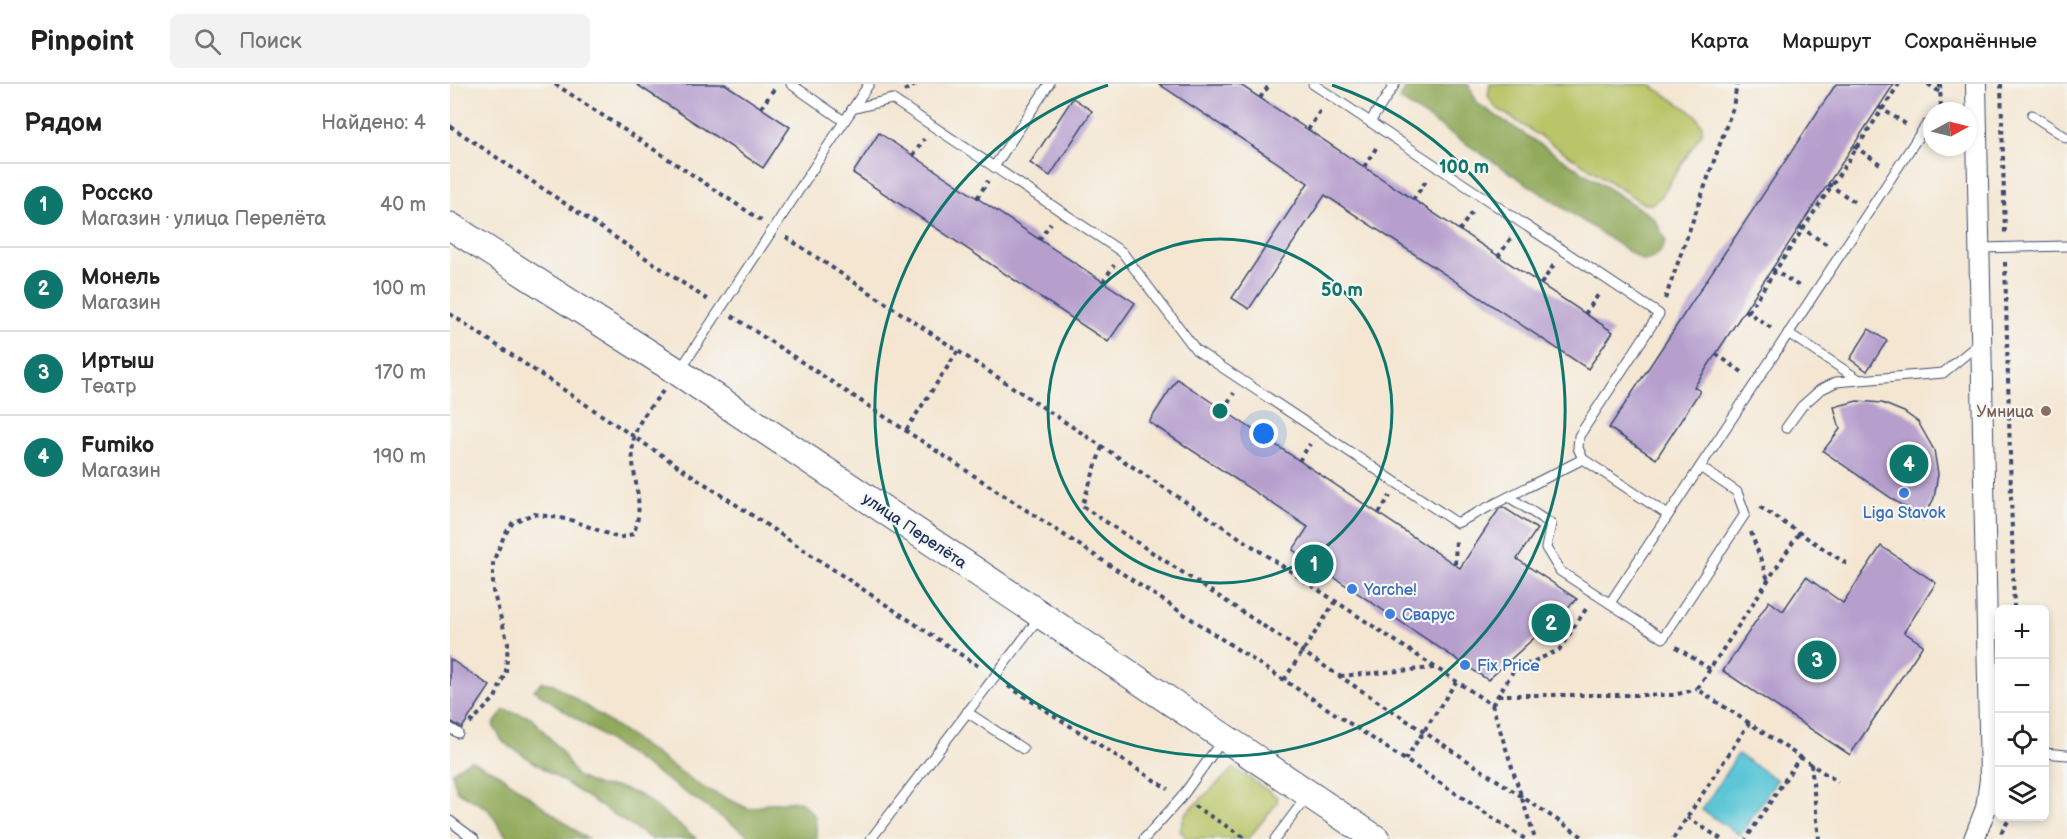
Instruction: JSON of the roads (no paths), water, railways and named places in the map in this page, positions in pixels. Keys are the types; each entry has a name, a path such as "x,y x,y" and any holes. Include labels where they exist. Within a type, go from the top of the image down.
{"main road":[{"name":"улица Перелёта","path":"450,226 678,372 1376,839"}],"street":[{"path":"1975,102 1977,84"},
{"path":"1974,839 1986,808 1995,740 1980,248 1975,156"}],"lane":[{"path":"790,84 803,88 844,121"},
{"path":"678,372 869,84"},
{"path":"994,167 1048,84"},
{"path":"1313,84 1659,314 1578,436 1578,448 1583,459 1668,515"},
{"path":"1370,122 1395,84"},
{"path":"852,109 892,99 1122,252 1196,350 1457,523 1583,459"},
{"path":"2032,115 2067,138"},
{"path":"1610,603 1923,130"},
{"path":"1980,248 2067,246"},
{"path":"1787,335 1858,379"},
{"path":"1786,428 1802,406 1820,390 1836,382 1943,373 1982,341"},
{"path":"1509,497 1551,524 1546,548 1560,571 1663,638 1745,514 1737,492 1700,467"},
{"path":"871,839 1041,615"},
{"path":"967,712 1023,749"},
{"path":"1144,839 1181,798 1224,737"},
{"path":"2049,753 2067,755"},
{"path":"1275,839 1309,794"},
{"path":"450,821 474,839"}],"water":[{"path":"1738,754 1777,780 1740,835 1702,810"}],"place":[{"name":"Умница","path":"2046,411"},
{"name":"Fumiko","path":"1909,464"},
{"name":"Liga Stavok","path":"1904,493"},
{"name":"Росско","path":"1314,564"},
{"name":"Yarche!","path":"1352,589"},
{"name":"Сварус","path":"1390,614"},
{"name":"Монель","path":"1551,623"},
{"name":"Иртыш","path":"1817,660"},
{"name":"Fix Price","path":"1465,665"}]}
